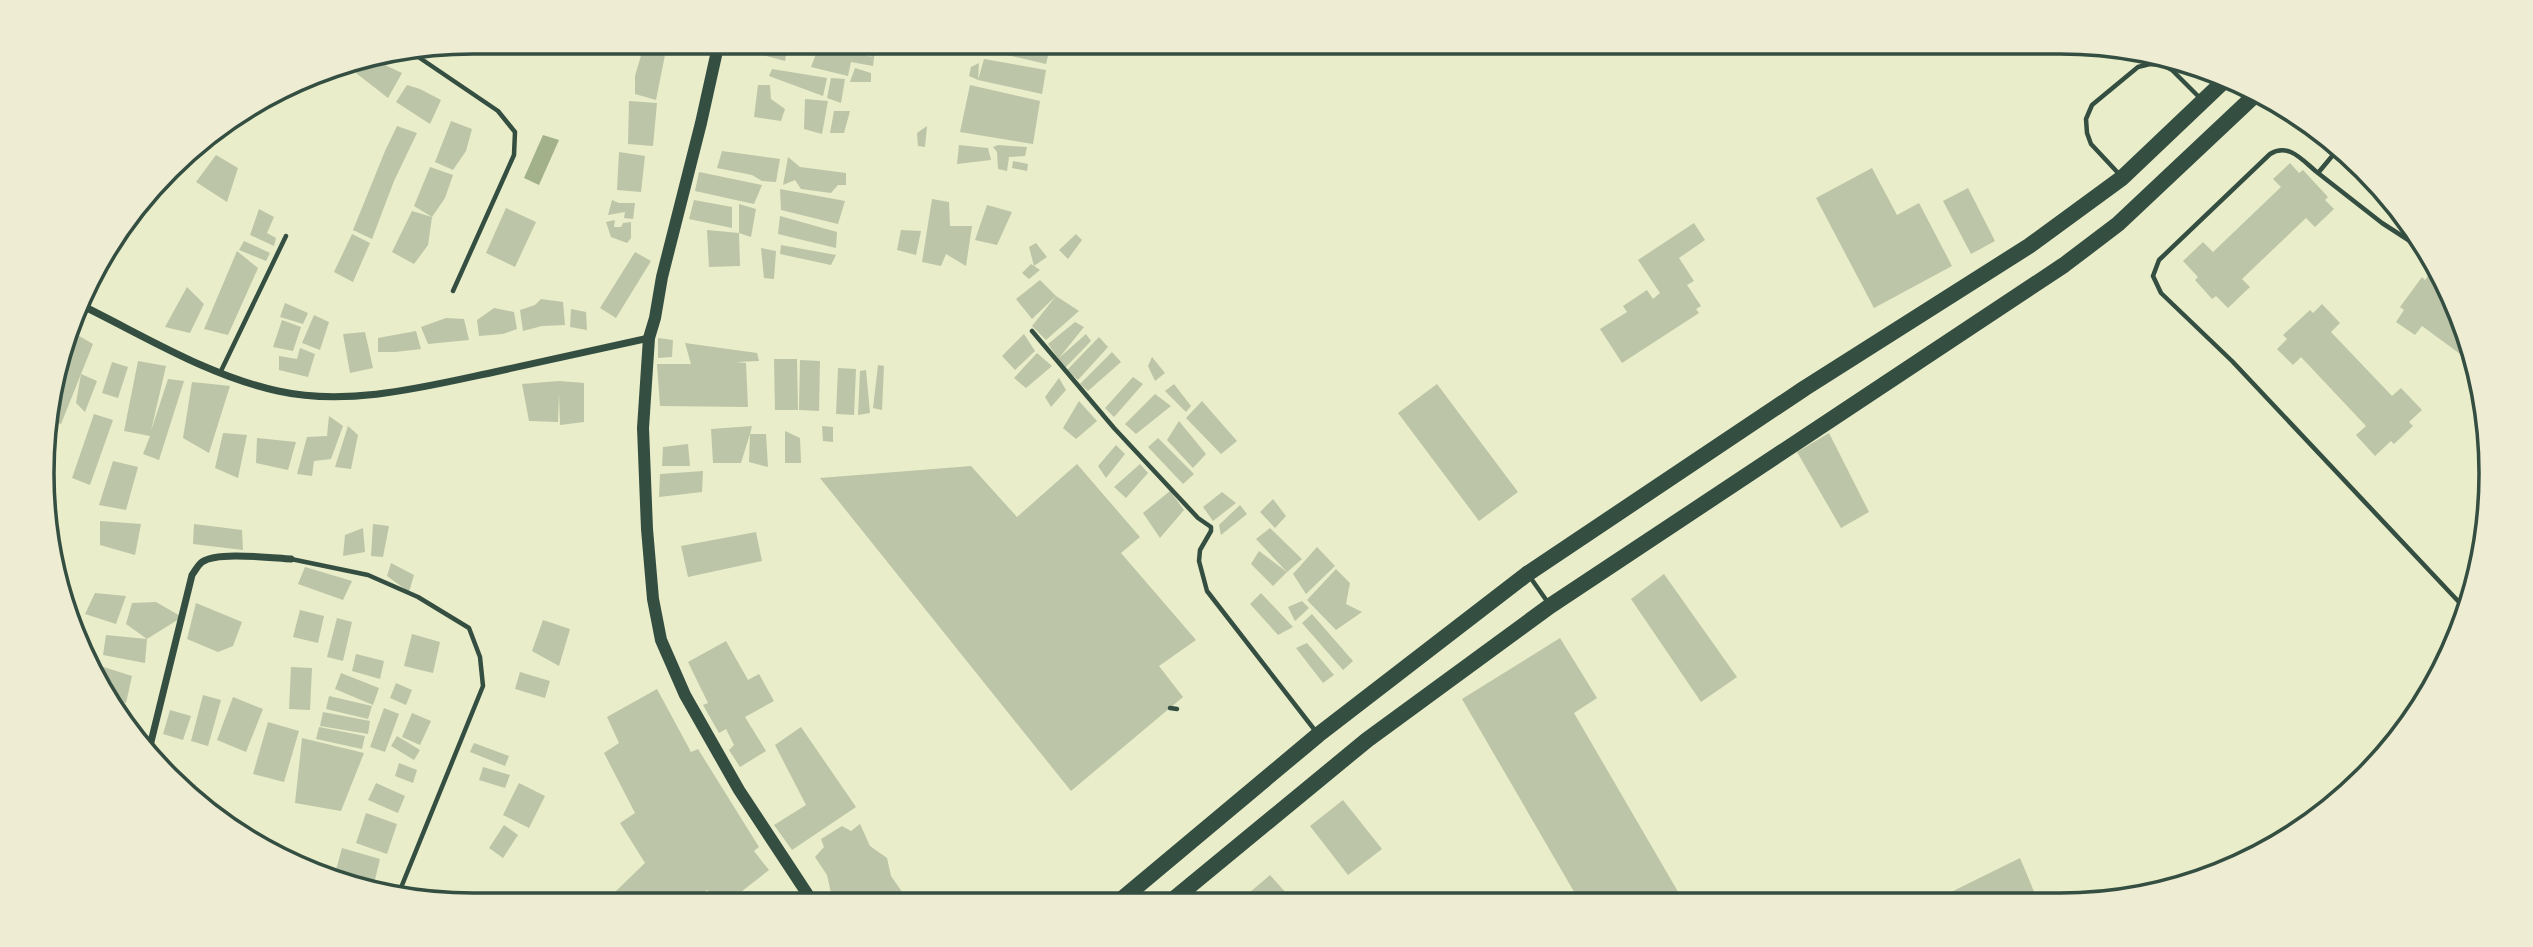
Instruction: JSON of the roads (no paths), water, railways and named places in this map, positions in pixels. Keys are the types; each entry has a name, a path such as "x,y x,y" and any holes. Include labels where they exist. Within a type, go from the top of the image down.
{"main road":[{"path":"1129,893 1318,735 1527,574 1805,388 2029,246 2122,178 2219,85"},
{"path":"1181,893 1367,740 1550,606 2064,265 2118,224 2250,100"}],"street":[{"path":"716,54 649,338 643,428 653,599 661,640 685,695 739,790 807,893"},
{"path":"88,308 219,373 288,392 345,396 442,384 649,338"},
{"path":"151,741 192,575 200,563 210,558 226,557 291,559"}],"lane":[{"path":"420,58 498,111 515,132 514,155 453,291"},
{"path":"2122,178 2091,144 2086,119 2092,105 2138,67 2149,64"},
{"path":"2172,70 2203,101"},
{"path":"2406,239 2287,149 2279,148 2159,260 2153,276 2161,293 2232,361 2458,601"},
{"path":"2318,173 2333,155"},
{"path":"219,373 286,236"},
{"path":"1032,331 1124,439 1198,518 1211,527 1200,550 1199,561 1207,591 1318,735"},
{"path":"291,559 368,575 418,597 469,628 480,657 482,685 401,886"},
{"path":"1527,574 1550,606"}]}
